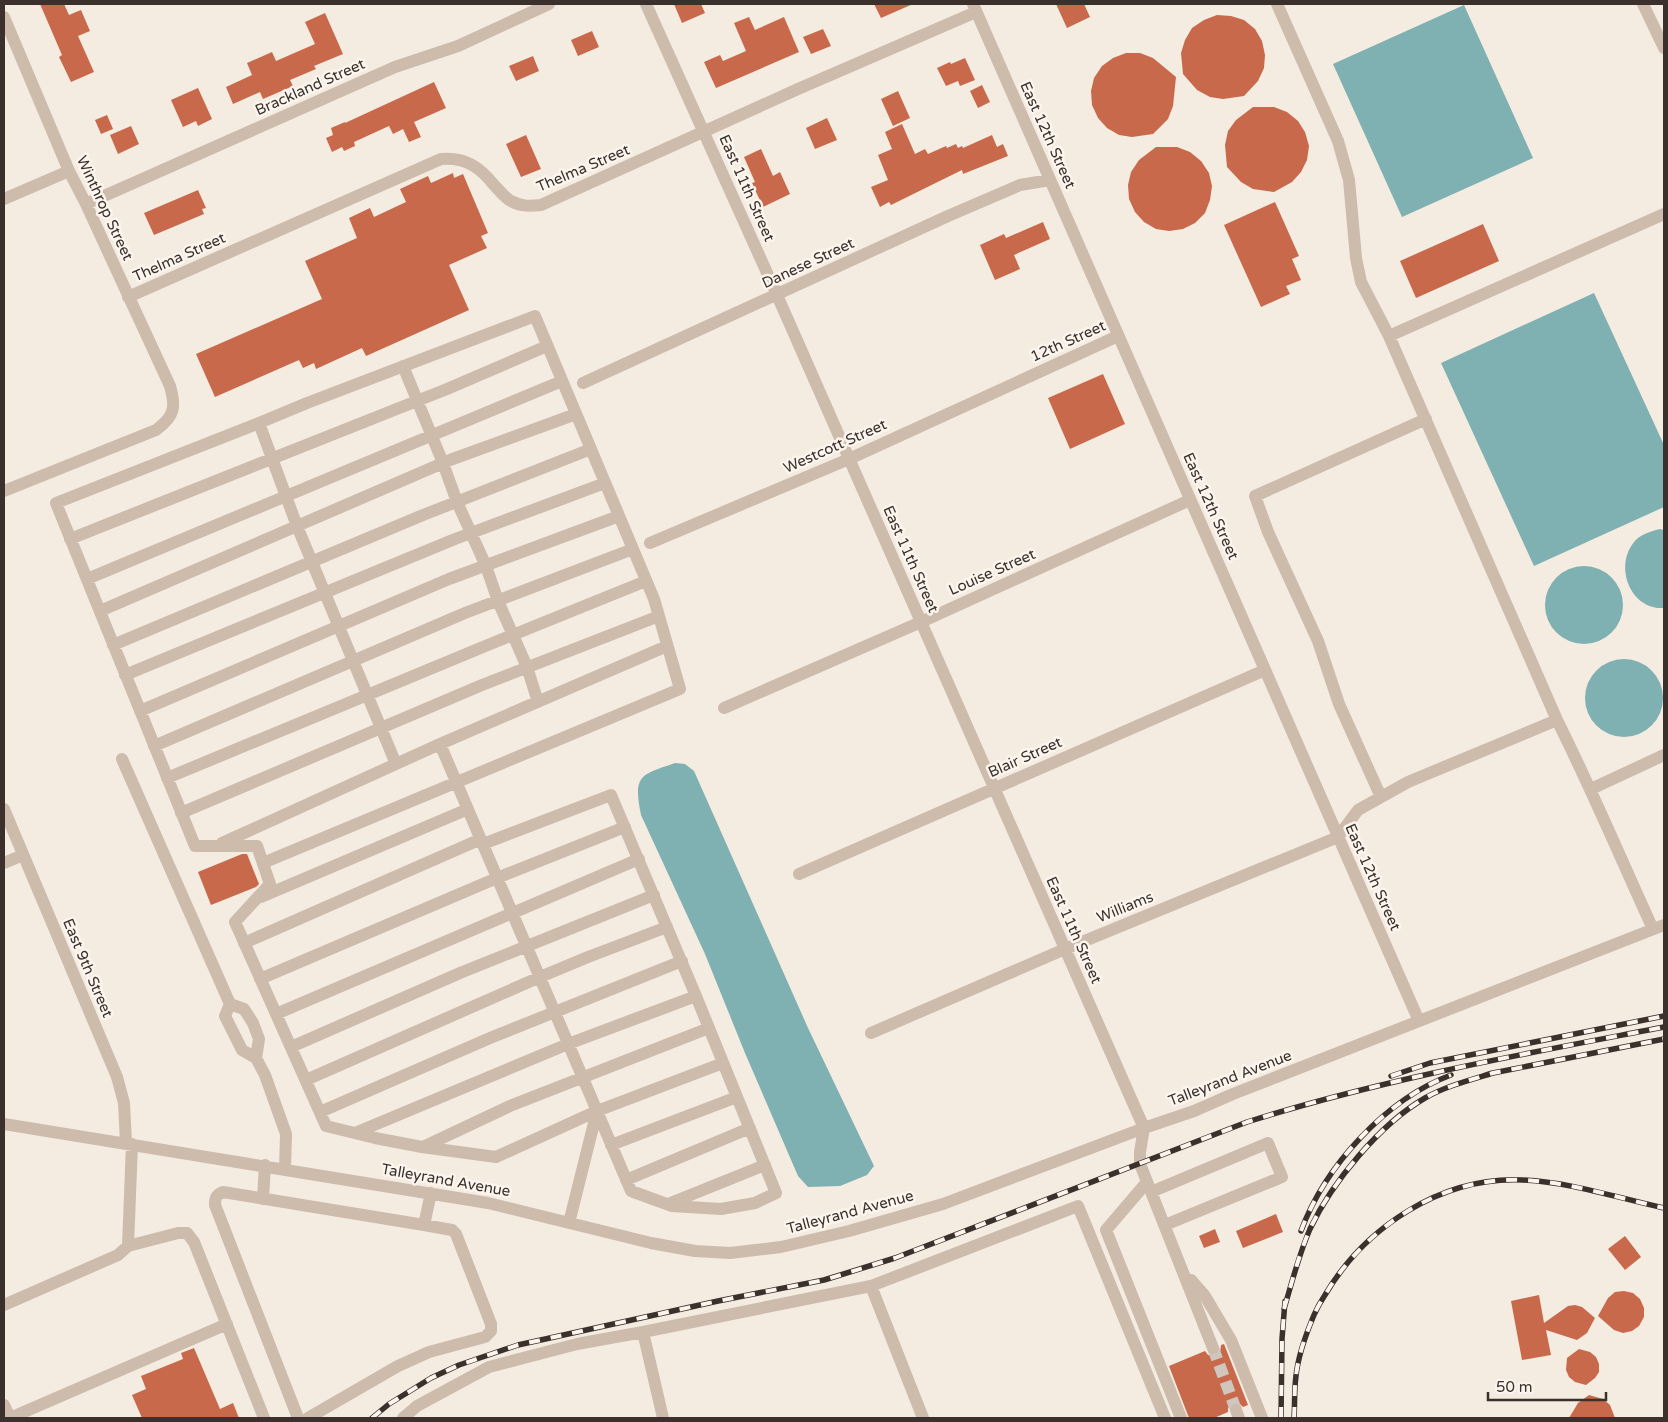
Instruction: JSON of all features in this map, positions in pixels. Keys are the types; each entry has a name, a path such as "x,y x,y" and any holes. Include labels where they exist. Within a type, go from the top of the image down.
{"street":[{"name":"Brackland Street","path":"86,204 395,67 458,46 549,4"},
{"name":"East 11th Street","path":"646,4 777,295 1144,1128"},
{"path":"1277,4 1338,141 1349,180 1356,258 1361,282 1389,336 1609,834 1659,927"},
{"path":"1643,4 1664,48"},
{"name":"Thelma Street","path":"128,297 442,159 464,160 475,166 510,201 526,206 541,205 975,8"},
{"name":"East 12th Street","path":"975,8 1419,1022"},
{"name":"Winthrop Street","path":"4,18 69,171 170,386 174,399 173,412 167,422 156,430 4,491"},
{"path":"4,199 69,171"},
{"name":"Danese Street","path":"583,383 1020,185 1050,180"},
{"path":"1389,336 1664,214"},
{"path":"262,863 680,689 654,600 535,316 307,403 56,503 195,846 257,846 262,863 270,884 235,922 326,1126 422,1147 496,1157 597,1111 723,1063"},
{"name":"12th Street","path":"1031,375 1118,336"},
{"path":"70,539 547,346"},
{"path":"403,366 432,434 457,502 472,533 527,667 538,702"},
{"name":"Westcott Street","path":"650,543 848,459 1031,375"},
{"path":"87,579 562,381"},
{"path":"100,611 443,463 576,414"},
{"path":"1381,797 1339,704 1318,641 1268,532 1255,496 1426,419"},
{"path":"259,423 297,526 396,764"},
{"path":"113,645 313,561 591,449"},
{"path":"125,675 472,533 605,483"},
{"name":"Louise Street","path":"724,708 921,622 1190,500"},
{"path":"140,711 449,580 619,516"},
{"path":"154,746 498,600 633,549"},
{"path":"167,778 646,581"},
{"path":"181,813 527,667 659,616"},
{"path":"216,846 440,744 667,646"},
{"name":"Blair Street","path":"799,874 1265,670"},
{"path":"1338,837 1358,810 1408,782 1557,720"},
{"path":"244,943 482,842 611,795 682,961 776,1193 755,1203 721,1209 672,1206 631,1191 582,1079 555,1012 497,878 482,842 468,809 457,782 440,744"},
{"path":"1590,789 1664,756"},
{"path":"122,759 230,1004 225,1016 242,1050 256,1058 265,1075 286,1134 285,1169"},
{"name":"East 9th Street","path":"4,809 116,1076 124,1102 129,1144 128,1246"},
{"path":"256,900 468,809"},
{"path":"260,979 497,878 625,827"},
{"name":"Williams","path":"871,1033 1065,949 1338,837"},
{"path":"4,863 23,854"},
{"path":"276,1014 639,859"},
{"path":"291,1047 460,973 654,896"},
{"name":"Talleyrand Avenue","path":"4,1124 488,1202 652,1243 695,1251 730,1253 781,1247 849,1231 943,1204 1194,1111 1659,927"},
{"path":"306,1080 540,977 667,928"},
{"path":"320,1112 490,1038 682,961"},
{"path":"355,1133 568,1044 696,996"},
{"path":"230,1004 244,1008 253,1023 259,1039 256,1058"},
{"path":"422,1147 510,1106 709,1028"},
{"path":"611,1145 737,1097"},
{"path":"570,1223 597,1111"},
{"path":"626,1180 750,1128"},
{"path":"1144,1128 1140,1164 1213,1348"},
{"path":"1164,1225 1282,1177 1268,1143 1149,1187 1106,1230 1181,1418"},
{"path":"263,1199 265,1165"},
{"path":"668,1204 765,1165"},
{"path":"298,1418 219,1215 215,1199 218,1194 223,1192 452,1230 456,1234 491,1324 491,1331 485,1337 429,1352 398,1366 308,1418"},
{"path":"424,1225 430,1193"},
{"path":"403,1418 417,1406 489,1367 577,1344 871,1286 1078,1206 1165,1418"},
{"path":"4,1305 118,1255 128,1246 178,1233 187,1233 194,1242 264,1418"},
{"path":"1183,1270 1204,1296 1231,1340 1262,1418"},
{"path":"871,1286 923,1418"},
{"path":"4,1405 10,1418 227,1324"},
{"path":"643,1332 663,1418"}],"water":[{"path":"1464,5 1533,158 1402,217 1333,64"},
{"path":"1594,293 1664,445 1664,507 1534,566 1441,363"},
{"path":"1660,529 1664,530 1664,608 1651,607 1641,601 1633,593 1625,571 1626,559 1630,548 1638,538"},
{"path":"1584,566 1599,569 1612,577 1620,590 1623,605 1620,620 1612,633 1599,641 1584,644 1569,641 1556,633 1548,620 1545,605 1548,590 1556,577 1569,569"},
{"path":"1624,659 1639,662 1652,670 1660,683 1663,698 1660,713 1652,726 1639,734 1624,737 1609,734 1596,726 1588,713 1585,698 1588,683 1596,670 1609,662"},
{"path":"675,763 685,764 694,771 808,1028 874,1166 867,1175 840,1186 808,1187 798,1176 705,954 641,815 638,792 642,778 647,774"}],"building":[{"path":"40,4 64,4 69,15 81,10 90,31 78,36 94,72 71,82 59,57 62,55"},
{"path":"674,4 701,4 705,13 682,23"},
{"path":"874,4 913,4 881,18"},
{"path":"1056,4 1084,4 1090,17 1067,28"},
{"path":"325,13 343,54 314,66 316,69 290,80 293,86 263,99 260,92 233,104 226,87 252,75 247,63 272,52 276,61 315,44 305,22"},
{"path":"1217,15 1231,16 1244,20 1255,29 1262,41 1265,55 1264,68 1258,81 1244,96 1223,99 1210,97 1197,90 1183,74 1181,53 1185,40 1192,28 1204,20"},
{"path":"749,17 755,30 784,17 799,52 716,88 704,62 720,55 723,61 746,51 734,23"},
{"path":"823,29 831,46 811,54 803,37"},
{"path":"592,31 599,47 578,56 571,40"},
{"path":"1126,53 1140,53 1153,58 1176,77 1173,106 1168,119 1153,134 1132,137 1119,135 1107,128 1098,118 1092,105 1091,91 1094,78 1102,66 1113,58"},
{"path":"533,56 539,71 516,81 509,66"},
{"path":"965,58 975,80 960,86 958,81 946,86 937,68"},
{"path":"434,82 446,108 414,122 421,137 409,142 403,129 393,134 389,126 354,142 355,146 344,151 342,147 332,152 326,138 333,135 331,128"},
{"path":"982,85 990,102 978,108 970,91"},
{"path":"198,88 212,119 198,126 196,121 183,127 171,100"},
{"path":"898,91 910,118 893,126 881,99"},
{"path":"1253,107 1274,107 1287,112 1298,121 1305,132 1309,146 1307,160 1301,172 1292,182 1274,192 1253,189 1241,182 1227,167 1225,145 1228,131 1236,120"},
{"path":"107,115 113,129 101,134 95,120"},
{"path":"827,118 837,140 815,149 806,128"},
{"path":"902,124 915,154 925,149 928,154 956,144 958,148 962,146 963,148 992,135 997,147 1003,144 1008,156 963,174 962,170 891,205 889,202 880,207 871,187 888,180 878,155 892,149 885,132"},
{"path":"131,126 139,144 118,154 110,135"},
{"path":"526,135 541,169 521,177 506,144"},
{"path":"1156,147 1177,147 1190,152 1201,161 1209,173 1212,186 1210,200 1205,213 1195,223 1183,229 1169,231 1156,229 1144,222 1135,212 1129,199 1128,185 1131,172 1139,160"},
{"path":"761,149 773,176 780,172 790,194 763,207 752,183 755,182 744,157"},
{"path":"453,173 454,178 463,174 488,233 481,236 487,248 449,265 469,310 366,356 362,348 316,369 314,363 303,368 299,360 215,397 196,354 322,299 305,261 357,238 349,218 370,208 374,217 406,202 400,189 428,176 431,183"},
{"path":"198,190 206,208 202,209 204,214 154,235 144,213"},
{"path":"1275,202 1299,256 1292,259 1301,280 1286,286 1290,294 1261,307 1224,225"},
{"path":"1043,222 1050,239 1014,255 1020,269 995,280 980,245 1004,234 1006,238"},
{"path":"1483,224 1499,261 1416,298 1400,261"},
{"path":"1103,374 1125,424 1070,449 1048,398"},
{"path":"242,854 247,854 259,884 256,887 211,905 198,872"},
{"path":"1276,1214 1283,1232 1243,1248 1236,1231"},
{"path":"1215,1229 1220,1242 1204,1248 1199,1236"},
{"path":"1625,1236 1641,1257 1625,1270 1608,1249"},
{"path":"1615,1292 1633,1293 1640,1299 1644,1308 1644,1317 1639,1326 1632,1331 1623,1333 1614,1330 1598,1316 1608,1298"},
{"path":"1539,1295 1544,1323 1568,1306 1575,1305 1582,1307 1595,1318 1587,1333 1577,1340 1546,1330 1551,1355 1522,1360 1511,1301"},
{"path":"1224,1344 1248,1405 1243,1407 1238,1402 1233,1403 1228,1408 1228,1412 1214,1418 1189,1418 1169,1366 1205,1351 1208,1355 1216,1356 1220,1353 1221,1345"},
{"path":"194,1348 220,1409 233,1403 239,1418 142,1418 132,1395 146,1389 141,1376 183,1359 181,1353"},
{"path":"1579,1349 1590,1352 1596,1357 1599,1364 1599,1372 1586,1385 1575,1382 1569,1377 1566,1370 1567,1358"},
{"path":"1589,1395 1603,1399 1610,1405 1615,1418 1569,1418 1578,1403"}],"tunnel":[{"path":"1213,1348 1236,1410"}],"railway":[{"path":"1391,1076 1430,1063 1664,1016"},
{"path":"372,1418 389,1404 431,1378 459,1365 518,1345 824,1280 895,1258 1247,1122 1402,1080 1664,1027"},
{"path":"1284,1309 1306,1239 1319,1211 1344,1174 1359,1156 1375,1138 1408,1109 1441,1090 1493,1073 1664,1039"},
{"path":"1301,1231 1325,1183 1342,1159 1361,1138 1381,1118 1404,1100 1427,1086 1451,1075"},
{"path":"1294,1418 1295,1381 1299,1361 1308,1330 1319,1305 1342,1270 1361,1248 1409,1210 1435,1197 1464,1187 1493,1181 1523,1180 1576,1187 1664,1208"},
{"path":"1281,1418 1282,1339 1285,1301"}]}
